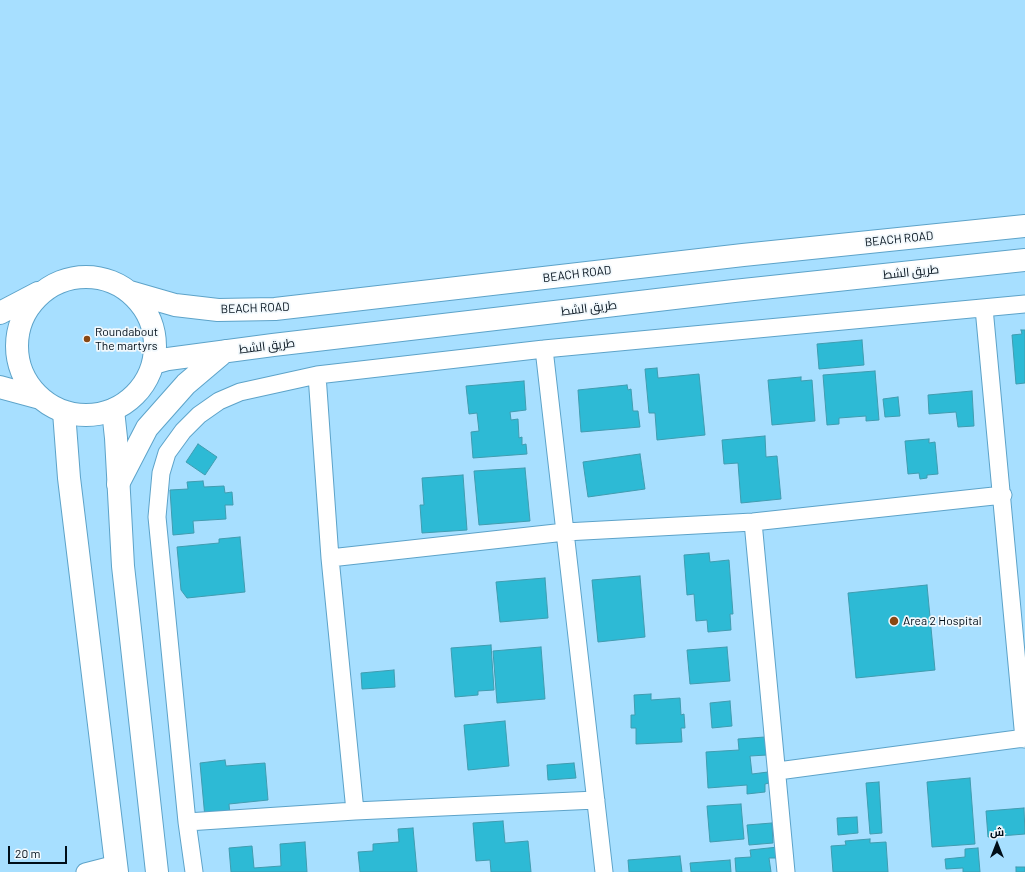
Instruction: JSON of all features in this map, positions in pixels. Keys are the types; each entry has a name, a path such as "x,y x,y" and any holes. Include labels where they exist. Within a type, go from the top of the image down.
{"main road":[{"name":"BEACH ROAD","path":"130,292 175,305 218,310 275,309 743,255 1025,226"},
{"name":"طريق الشط","path":"154,363 168,359 225,351 718,293 1025,260"},
{"path":"0,313 46,289 66,279 88,276 111,281 130,292 144,306 153,324 156,344 154,363 148,378 139,392 127,403 112,410 88,415 64,412 40,398 24,378 17,355 18,330 28,307 46,289"},
{"path":"118,484 147,428 186,384 225,351"},
{"path":"0,387 40,398"},
{"path":"112,410 116,438 123,566 158,872"},
{"path":"64,412 69,478 116,868"}],"street":[{"path":"194,872 187,822 158,517 161,473 167,453 199,415 220,401 240,392 317,375 544,349 1025,304"},
{"path":"778,771 1025,738 1002,494 991,398 984,308"},
{"path":"544,349 604,872"},
{"path":"317,375 330,558 355,811"},
{"path":"330,558 566,532 753,522 1002,494"},
{"path":"753,522 778,771 786,872"},
{"path":"187,822 355,811 596,800"},
{"path":"85,872 116,868"}],"building":[{"path":"1021,330 1025,330 1025,383 1016,384 1012,335 1022,334"},
{"path":"862,340 864,365 819,369 817,344"},
{"path":"657,368 658,378 699,374 705,435 657,440 655,413 649,413 645,369"},
{"path":"875,371 879,420 866,421 866,416 839,418 839,424 827,425 823,375"},
{"path":"801,377 801,381 812,380 815,421 772,425 768,380"},
{"path":"524,381 526,410 510,412 511,420 518,419 519,438 522,437 522,445 526,444 527,454 473,458 471,432 479,431 477,413 469,414 466,386"},
{"path":"627,385 628,390 631,389 633,411 638,411 640,427 581,432 578,390"},
{"path":"972,391 974,426 958,427 956,412 929,414 928,395"},
{"path":"898,397 900,416 885,417 883,399"},
{"path":"765,436 766,457 777,456 781,499 741,503 738,463 724,464 722,440"},
{"path":"929,439 929,443 935,442 938,474 927,475 927,478 920,479 919,473 908,474 905,441"},
{"path":"198,444 217,457 205,475 186,462"},
{"path":"640,454 645,489 588,497 583,462"},
{"path":"525,468 530,521 479,525 474,471"},
{"path":"463,475 467,530 422,533 420,505 424,505 422,478"},
{"path":"203,481 204,487 224,486 225,493 232,492 233,505 225,505 226,519 193,521 194,533 173,535 170,490 188,489 187,482"},
{"path":"240,537 245,592 187,598 181,590 177,547 219,543 219,539"},
{"path":"709,553 710,562 729,560 733,614 730,614 731,630 708,632 707,620 696,621 694,594 687,595 684,555"},
{"path":"640,576 645,637 598,642 592,580"},
{"path":"545,578 548,618 500,622 496,582"},
{"path":"927,585 935,670 856,678 848,593"},
{"path":"491,645 494,690 478,691 478,695 455,697 451,648"},
{"path":"541,647 545,699 497,703 493,651"},
{"path":"727,647 730,681 690,684 687,650"},
{"path":"394,670 395,687 362,689 361,673"},
{"path":"651,694 651,700 680,698 681,715 684,714 685,728 681,728 682,742 636,744 636,728 631,728 631,715 635,715 634,695"},
{"path":"730,701 732,726 712,728 710,703"},
{"path":"505,721 509,766 468,770 464,725"},
{"path":"765,737 767,755 750,756 752,774 768,772 769,783 765,784 765,792 747,794 747,785 708,788 706,752 739,750 738,739"},
{"path":"225,760 226,766 265,763 268,800 229,804 230,816 205,818 200,763"},
{"path":"574,763 576,778 548,780 547,765"},
{"path":"970,778 975,844 932,847 927,782"},
{"path":"879,782 882,833 870,834 866,783"},
{"path":"741,804 744,839 710,842 707,806"},
{"path":"1024,808 1025,834 988,837 986,811"},
{"path":"857,817 858,833 838,835 837,818"},
{"path":"503,821 505,843 528,841 531,872 491,872 490,860 476,861 473,823"},
{"path":"772,823 773,843 749,845 747,825"},
{"path":"413,828 417,872 360,872 358,852 373,851 373,844 399,842 398,829"},
{"path":"870,839 870,843 886,842 888,872 833,872 831,846 846,845 845,841"},
{"path":"305,842 307,872 231,872 229,848 252,846 254,868 281,866 280,844"},
{"path":"778,847 779,858 769,858 771,872 736,872 735,858 751,857 750,850"},
{"path":"978,848 980,872 963,872 963,868 946,869 945,859 965,857 965,849"},
{"path":"680,856 682,872 629,872 628,860"},
{"path":"730,860 731,872 691,872 690,863"},
{"path":"1016,867 1025,867 1025,872 1016,872"}],"place":[{"name":"Roundabout The martyrs","path":"87,339"},
{"name":"Area 2 Hospital","path":"894,621"}]}
